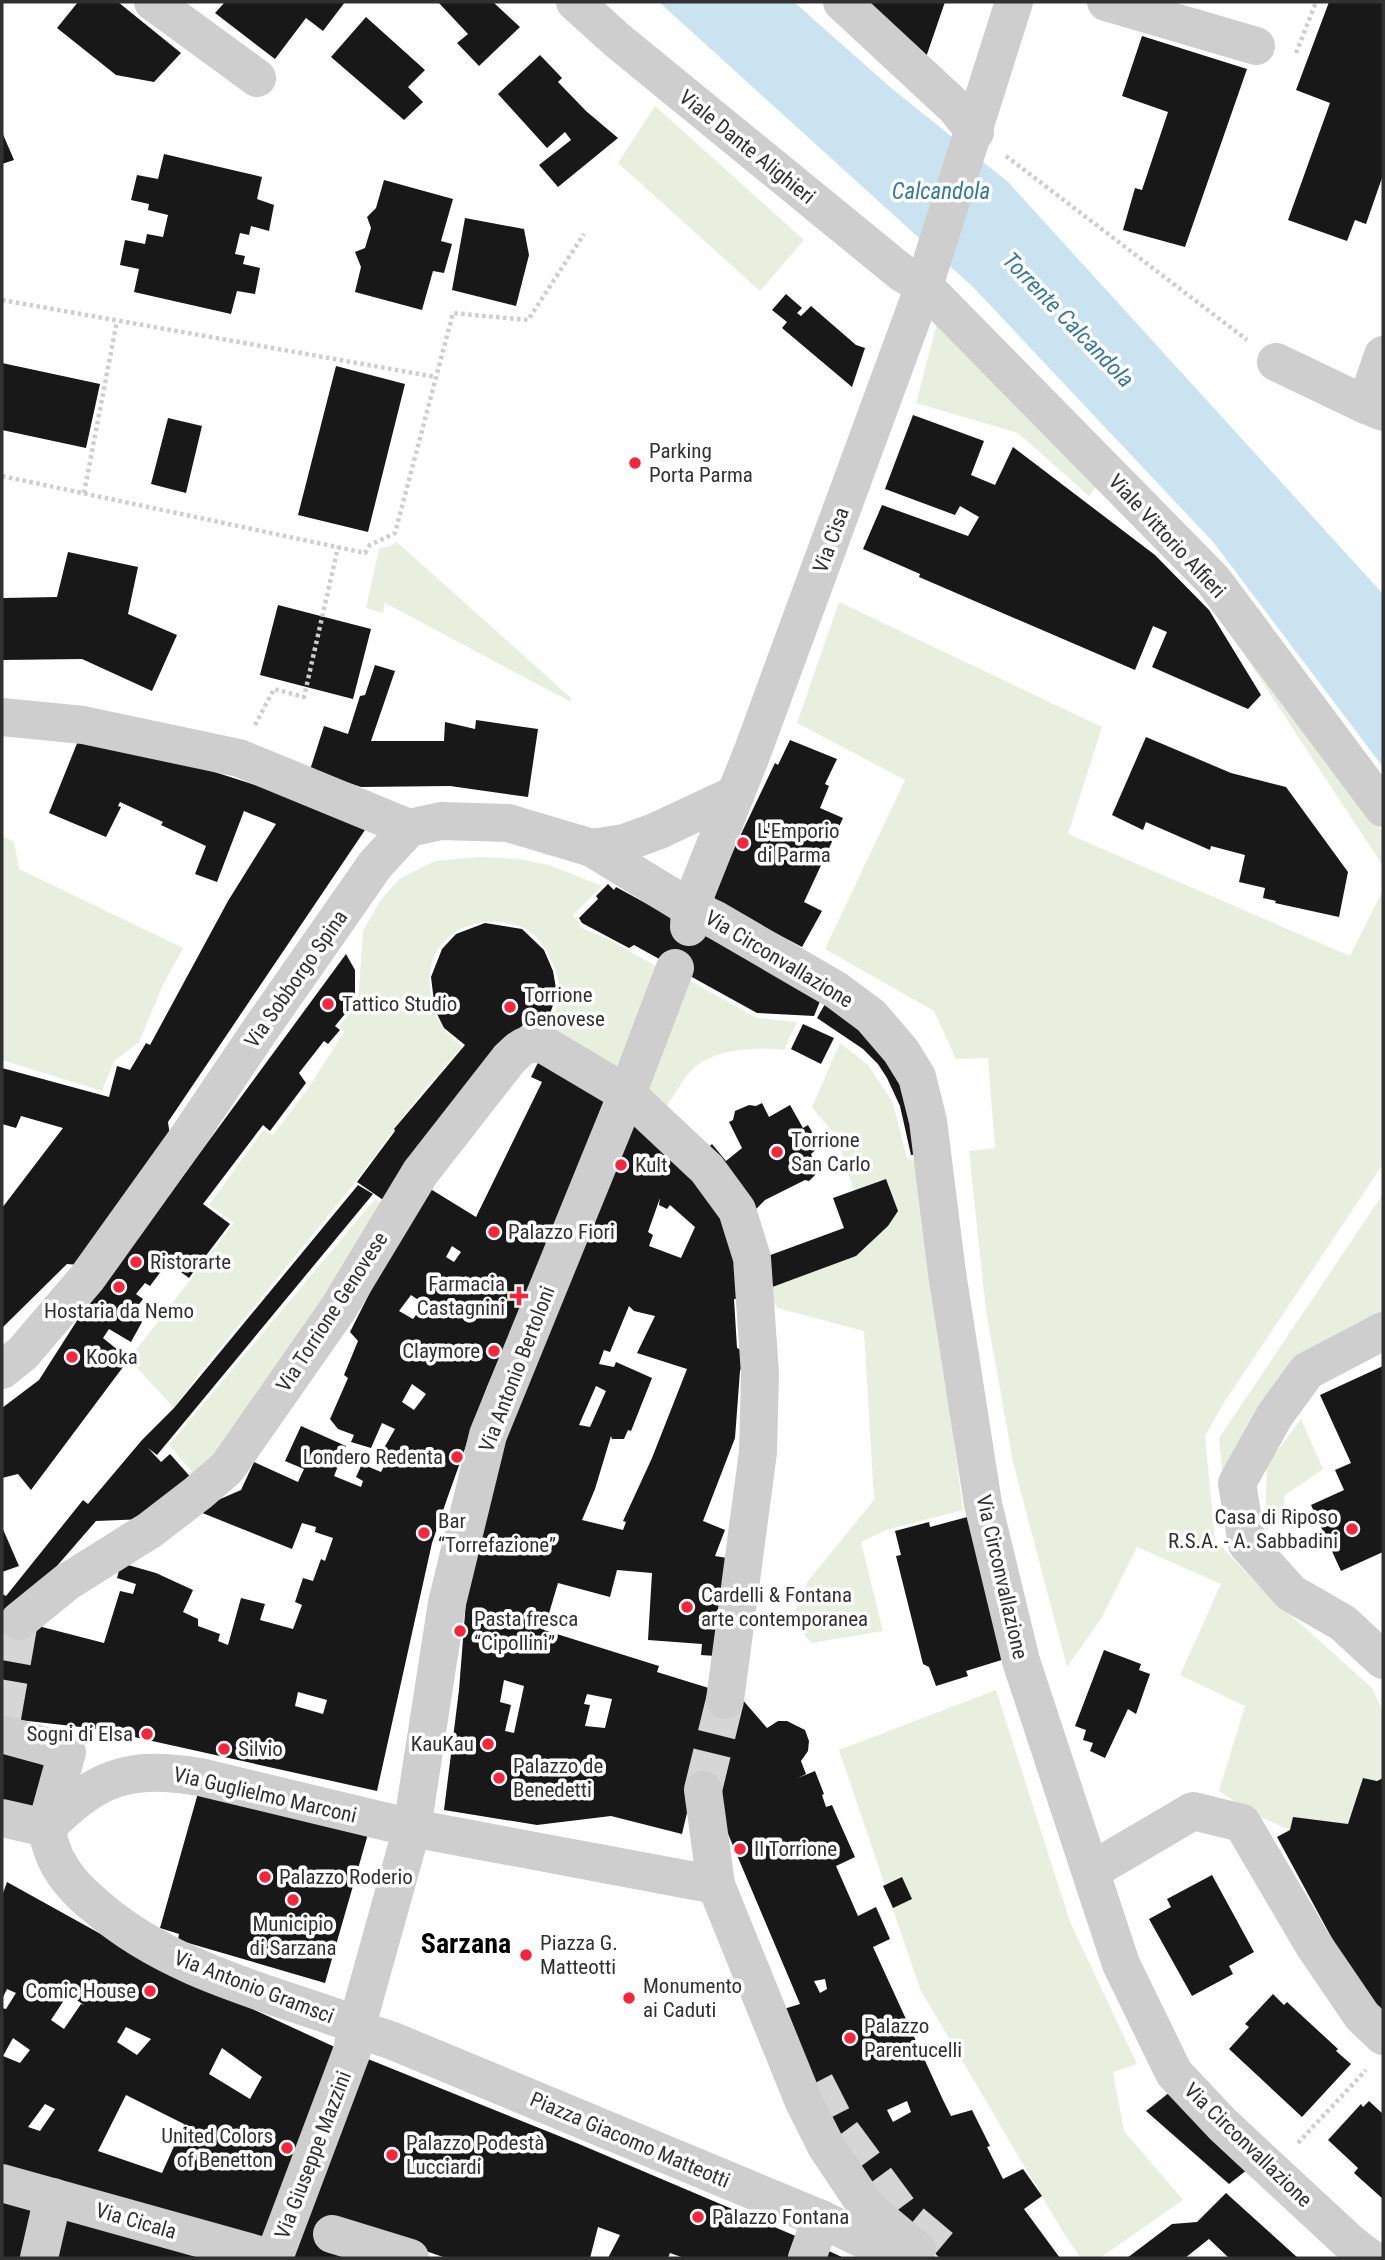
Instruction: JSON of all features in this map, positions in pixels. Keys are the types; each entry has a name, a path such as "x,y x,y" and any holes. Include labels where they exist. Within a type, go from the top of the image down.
{"street":[{"path":"153,2 257,78"},
{"name":"Viale Dante Alighieri","path":"575,2 617,40 892,265 925,286"},
{"path":"842,2 955,107 975,132"},
{"path":"975,132 1014,2"},
{"path":"1106,2 1256,46"},
{"name":"Via Cisa","path":"689,918 925,286 975,132"},
{"name":"Viale Vittorio Alfieri","path":"925,286 1213,580 1383,808"},
{"path":"1276,362 1375,408 1383,355"},
{"path":"4,724 83,725 239,758 409,828 441,821 508,823 592,848 689,918"},
{"path":"592,848 624,843 657,831 736,794"},
{"name":"Via Sobborgo Spina","path":"2,1370 23,1353 88,1278 375,865 409,828"},
{"name":"Via Circonvallazione","path":"689,918 725,926 836,990 871,1016 901,1051 917,1077 928,1121 947,1273 983,1504 1021,1661 1121,1964 1174,2073 1223,2125 1349,2242 1370,2258"},
{"name":"Via Antonio Bertoloni","path":"412,1828 447,1603 488,1435 627,1094 675,968"},
{"name":"Via Torrione Genovese","path":"19,1621 67,1582 150,1530 227,1468 367,1266 420,1173 494,1077 523,1046 533,1042 546,1046 627,1094"},
{"path":"627,1094 707,1169 737,1210 752,1258 760,1374 758,1452 725,1700"},
{"path":"1383,1331 1307,1371 1275,1415 1237,1483 1247,1545 1291,1593 1343,1623 1383,1660"},
{"path":"2,1734 68,1752 46,1828 4,1826"},
{"name":"Via Guglielmo Marconi","path":"46,1828 76,1799 108,1780 130,1774 154,1772 200,1777 412,1828"},
{"path":"703,1790 716,1885 789,2068 826,2146 868,2208 926,2258"},
{"path":"1091,1871 1193,1811 1242,1823 1314,1944 1362,2016 1379,2049"},
{"name":"Via Antonio Gramsci","path":"46,1828 58,1863 71,1881 109,1918 160,1951 354,2038"},
{"path":"354,2038 412,1828 716,1885"},
{"name":"Piazza Giacomo Matteotti","path":"354,2038 366,2032 393,2041 821,2219 902,2258"},
{"name":"Via Giuseppe Mazzini","path":"272,2258 307,2226 354,2038"},
{"name":"Via Cicala","path":"2,2183 272,2258"},
{"path":"39,2258 53,2197"},
{"path":"807,2258 821,2219"},
{"path":"307,2226 410,2258"}],"path":[{"path":"975,132 1276,362"},
{"path":"2,476 365,552 370,545 395,533 453,313 528,320 584,234"},
{"path":"2,300 436,377"},
{"path":"84,494 117,321"},
{"path":"239,758 274,688 304,697 338,547"},
{"path":"1272,2170 1379,2049"}],"green space":[{"path":"655,106 804,240 760,291 618,163"},
{"path":"938,320 1102,479 1089,496 1018,433 916,403"},
{"path":"397,542 571,698 571,702 385,603 383,613 366,608 379,549"},
{"path":"839,602 1102,727 1068,834 1350,956 1381,894 1383,897 1383,1164 1223,1404 1205,1436 1215,1540 1265,1592 1372,1688 1383,1711 1383,1778 1377,1781 1363,1778 1348,1824 1290,1830 1257,1816 1219,1791 1245,1706 1180,1675 1221,1584 1137,1547 1101,1619 1067,1667 1013,1462 986,1311 969,1151 995,1148 988,1058 956,1059 934,1011 825,949 905,780 797,723"},
{"path":"1230,620 1383,832 1383,866 1224,624"},
{"path":"2,836 14,842 19,869 183,948 163,985 139,1042 114,1061 102,1091 2,1060"},
{"path":"481,857 519,859 549,865 602,886 573,915 582,928 610,940 659,968 618,1073 548,1028 559,1002 559,985 547,952 531,932 504,923 487,922 471,925 444,941 435,954 430,970 433,1007 439,1021 462,1047 421,1093 349,1190 174,1408 129,1359 234,1223 209,1205 263,1130 273,1135 309,1087 344,1032 339,1027 358,1002 363,931 380,901 399,879 435,861"},
{"path":"687,979 757,1018 797,1022 784,1050 738,1050 704,1061 687,1075 666,1107 645,1096"},
{"path":"840,1043 868,1065 893,1103 907,1158 917,1162 963,1510 886,1530 861,1542 883,1631 811,1643 792,1619 808,1581 874,1500 864,1331 777,1308 767,1289 856,1256 888,1226 898,1211 886,1179 854,1191 836,1136 812,1107"},
{"path":"1383,1194 1383,1318 1300,1364 1228,1531 1219,1438"},
{"path":"375,1199 384,1204 298,1346 196,1477 169,1445"},
{"path":"1301,1419 1323,1469 1285,1495 1281,1522 1265,1530 1267,1465"},
{"path":"996,1690 1070,1922 1137,2064 1113,2072 1124,2131 1183,2200 1100,2258 1081,2258 1066,2237 920,1989 839,1750"}],"water":[{"name":"Calcandola","path":"659,2 794,2 890,87 1008,182 1383,594 1383,767 1214,543 973,287"}],"building":[{"path":"78,2 118,2 181,53 154,82 116,75 57,28"},
{"path":"225,2 345,2 323,31 306,18 275,59 215,13"},
{"path":"438,2 493,2 520,27 479,66 457,43 468,34"},
{"path":"858,2 945,2 924,63"},
{"path":"1329,2 1383,2 1383,175 1366,224 1355,220 1347,241 1288,220 1330,103 1296,90"},
{"path":"366,17 425,70 408,87 423,102 404,120 331,57"},
{"path":"1142,36 1247,69 1185,247 1123,230 1135,188 1142,190 1168,112 1122,96"},
{"path":"540,55 562,78 558,82 618,138 558,187 539,165 571,140 565,132 547,148 498,94"},
{"path":"2,132 14,160 2,164"},
{"path":"164,154 262,177 257,199 274,205 269,231 251,226 249,235 240,233 235,254 245,256 243,264 260,268 255,294 237,291 231,314 134,292 139,269 120,265 125,240 145,244 147,234 163,237 168,215 148,210 149,204 131,200 137,175 158,179"},
{"path":"384,180 453,199 441,241 452,244 444,273 433,271 422,310 355,292 361,267 355,252 365,248 371,228 367,217 376,208"},
{"path":"465,218 524,229 529,255 516,306 452,290"},
{"path":"786,294 802,308 797,313 801,316 811,306 856,345 865,348 852,387 782,328 787,322 772,310"},
{"path":"2,363 100,384 86,448 2,430"},
{"path":"336,366 405,384 368,532 298,515"},
{"path":"913,415 984,441 971,475 995,485 1013,447 1155,555 1209,610 1261,695 1248,709 1152,667 1167,632 1153,626 1135,670 919,577 920,574 863,549 882,505 968,536 979,517 960,506 955,515 885,489"},
{"path":"168,418 202,426 186,493 151,484"},
{"path":"68,552 138,567 128,614 177,635 152,691 82,659 3,660 2,598 57,597"},
{"path":"278,605 371,629 353,699 260,675"},
{"path":"375,665 395,671 371,741 444,741 445,722 475,729 476,720 538,729 528,797 450,786 361,787 310,770 324,726 348,734 360,696 365,695"},
{"path":"1146,737 1231,773 1286,787 1348,872 1339,917 1263,898 1265,888 1239,882 1245,855 1211,846 1210,850 1146,822 1143,830 1112,815"},
{"path":"790,740 837,759 825,784 829,786 820,808 843,818 804,902 822,911 802,947 716,902 713,893 775,763 778,765"},
{"path":"78,741 133,746 365,820 367,827 168,1122 170,1136 79,1265 67,1264 2,1328 2,1208 63,1128 21,1116 16,1128 2,1124 2,1068 109,1097 117,1066 130,1070 146,1043 150,1045 228,901 276,824 244,811 217,882 195,874 206,846 120,802 118,806 121,807 106,837 49,813"},
{"path":"608,884 614,890 616,887 821,999 814,1016 757,1013 634,945 629,948 582,923 579,918 598,899 596,896"},
{"path":"485,923 522,929 544,950 553,971 557,994 547,1022 541,1027 528,1020 476,1072 389,1204 357,1182 394,1129 465,1045 444,1028 435,1010 431,977 442,949 456,934"},
{"path":"346,954 355,970 355,1002 335,1026 340,1030 328,1044 324,1041 299,1073 306,1083 270,1131 263,1125 203,1204 230,1224 189,1278 162,1258 160,1262 165,1266 150,1286 145,1283 136,1294 143,1299 133,1312 142,1322 131,1342 109,1329 103,1338 129,1359 31,1490 18,1474 2,1478 2,1408 39,1380 78,1319"},
{"path":"825,1004 890,1054 922,1154 911,1155 900,1106 878,1064 863,1049 817,1018"},
{"path":"803,1024 834,1038 821,1064 791,1049"},
{"path":"544,1050 613,1094 487,1387 432,1543 377,1791 98,1729 2,1718 2,1594 6,1596 83,1500 88,1504 142,1440 174,1408 358,1185 373,1194 157,1455 148,1448 161,1462 170,1454 194,1481 146,1519 96,1521 11,1619 104,1643 120,1591 133,1594 136,1584 117,1578 121,1563 156,1573 193,1590 183,1612 198,1619 198,1626 220,1634 218,1641 228,1645 241,1598 265,1604 260,1620 293,1629 302,1605 295,1602 303,1578 313,1581 321,1559 325,1561 333,1538 315,1532 316,1527 302,1523 292,1549 195,1510 241,1490 254,1462 298,1482 304,1469 285,1461 301,1426 346,1446 334,1476 361,1487 363,1481 356,1477 362,1464 381,1472 391,1452 384,1448 395,1429 382,1423 371,1448 351,1442 354,1435 338,1429 330,1419 348,1378 344,1375 358,1341 350,1332 424,1185 476,1217 542,1082 531,1077","holes":["452,1246 461,1252 454,1262 446,1257","411,1295 424,1304 413,1319 399,1311","412,1384 426,1394 414,1410 402,1402","298,1692 327,1700 323,1714 295,1706"]},
{"name":"Torrione San Carlo","path":"762,1103 769,1117 790,1105 803,1128 808,1125 820,1146 811,1154 818,1172 809,1181 805,1180 765,1200 751,1214 704,1152 712,1144 726,1161 742,1148 729,1122 733,1120 735,1111"},
{"path":"633,1111 692,1171 738,1240 742,1299 734,1299 737,1348 748,1353 740,1371 735,1438 703,1521 725,1530 715,1556 727,1558 715,1656 701,1655 702,1644 648,1640 652,1573 617,1570 610,1597 558,1583 544,1630 659,1666 657,1672 741,1698 767,1728 778,1721 787,1721 805,1730 809,1741 808,1751 801,1761 806,1774 798,1778 815,1771 826,1807 832,1805 855,1857 836,1866 858,1916 876,1907 890,1939 873,1947 943,2100 951,2116 972,2110 1003,2179 1023,2169 1042,2196 1024,2209 1060,2258 940,2258 899,2221 859,2167 774,2012 800,2004 712,1796 694,1783 682,1834 611,1816 537,1825 444,1810 459,1690 469,1563 484,1486","holes":["660,1198 659,1205 667,1209 670,1205 695,1227 681,1258 649,1246 653,1235 648,1232","629,1306 634,1311 655,1316 637,1353 687,1369 652,1458 623,1521 626,1522 623,1530 582,1520 595,1489 611,1436 612,1439 624,1439 628,1430 631,1431 652,1378 616,1362 614,1367 599,1364 604,1350 610,1352","596,1386 606,1391 590,1427 579,1425","504,1680 524,1686 514,1733 505,1731 511,1705 500,1702","587,1694 612,1699 605,1728 585,1726 590,1705 584,1704","825,1979 827,1989 820,1993 814,1981","907,2101 911,2112 893,2122 887,2110"]},
{"path":"886,1179 898,1211 888,1226 856,1256 767,1289 765,1257 844,1228 833,1198"},
{"path":"1383,1366 1383,1552 1341,1571 1311,1505 1344,1490 1335,1470 1351,1463 1320,1395"},
{"path":"971,1516 1008,1658 966,1671 968,1676 936,1686 929,1667 923,1664 896,1556 901,1555 895,1531 929,1522 930,1527"},
{"path":"2,1527 19,1566 2,1572"},
{"path":"1104,1650 1141,1664 1139,1670 1150,1674 1136,1714 1128,1709 1105,1758 1090,1751 1093,1743 1083,1740 1086,1730 1075,1726"},
{"path":"2,1742 56,1761 41,1812 2,1804"},
{"path":"1363,1778 1377,1781 1383,1778 1383,2013 1360,1990 1277,1837 1290,1830 1293,1817 1348,1824"},
{"name":"Palazzo Roderio","path":"198,1793 368,1834 325,1983 178,1940 179,1934 160,1928"},
{"path":"1212,1875 1254,1952 1229,1966 1233,1974 1192,1996 1149,1919 1171,1907 1167,1899"},
{"path":"902,1877 912,1899 893,1908 883,1886"},
{"path":"7,1882 153,1963 339,2049 263,2250 2,2174 2,2008 6,2009 16,1993 7,1989 2,1999 2,1896","holes":["68,1994 84,2005 81,2004 64,2029 51,2020","126,2027 151,2039 137,2055 117,2042","13,2038 30,2050 20,2063 3,2056","222,2048 262,2077 250,2099 209,2074","126,2095 184,2124 162,2173 98,2151","45,2104 55,2109 40,2131 28,2127"]},
{"path":"1273,1994 1284,2005 1287,2002 1351,2064 1302,2117 1229,2049 1249,2027 1245,2024"},
{"path":"358,2055 579,2144 805,2240 799,2258 684,2258 670,2253 668,2258 608,2258 620,2235 598,2227 590,2258 446,2258 420,2249 391,2258 289,2258"},
{"path":"1170,2092 1252,2166 1229,2184 1146,2111"},
{"path":"1369,2101 1383,2114 1383,2199 1354,2173 1358,2168 1328,2140 1361,2104 1363,2107"},
{"path":"2,2193 46,2205 32,2258 2,2258"},
{"path":"1226,2193 1298,2258 1229,2258 1209,2239 1185,2258 1127,2258 1172,2224 1197,2222"},
{"path":"58,2209 231,2258 46,2258"},
{"path":"820,2247 844,2258 816,2258"}],"tunnel":[{"path":"2,1718 19,1621"},
{"path":"703,1790 725,1700"},
{"path":"815,2083 838,2128 903,2216 953,2258"}],"place":[{"name":"Parking Porta Parma","path":"635,463"},
{"name":"L'Emporio di Parma","path":"743,843"},
{"name":"Tattico Studio","path":"328,1004"},
{"name":"Torrione Genovese","path":"510,1007"},
{"name":"Torrione San Carlo","path":"777,1152"},
{"name":"Kult","path":"621,1165"},
{"name":"Palazzo Fiori","path":"494,1232"},
{"name":"Ristorarte","path":"136,1262"},
{"name":"Hostaria da Nemo","path":"119,1287"},
{"name":"Farmacia Castagnini","path":"519,1296"},
{"name":"Claymore","path":"494,1351"},
{"name":"Kooka","path":"72,1357"},
{"name":"Londero Redenta","path":"457,1457"},
{"name":"Casa di Riposo R.S.A. - A. Sabbadini","path":"1352,1529"},
{"name":"Bar “Torrefazione”","path":"424,1533"},
{"name":"Cardelli & Fontana arte contemporanea","path":"687,1607"},
{"name":"Pasta fresca “Cipollini”","path":"460,1631"},
{"name":"Sogni di Elsa","path":"147,1734"},
{"name":"KauKau","path":"488,1744"},
{"name":"Silvio","path":"224,1749"},
{"name":"Palazzo de Benedetti","path":"499,1778"},
{"name":"Il Torrione","path":"740,1849"},
{"name":"Palazzo Roderio","path":"265,1877"},
{"name":"Municipio di Sarzana","path":"293,1900"},
{"name":"Piazza G. Matteotti","path":"526,1955"},
{"name":"Comic House","path":"150,1991"},
{"name":"Monumento ai Caduti","path":"629,1998"},
{"name":"Palazzo Parentucelli","path":"850,2038"},
{"name":"United Colors of Benetton","path":"287,2148"},
{"name":"Palazzo Podestà Lucciardi","path":"392,2155"},
{"name":"Palazzo Fontana","path":"698,2217"}],"district":[{"name":"Sarzana","path":"466,1943"}],"water label":[{"name":"Torrente Calcandola","path":"1068,320"}]}
